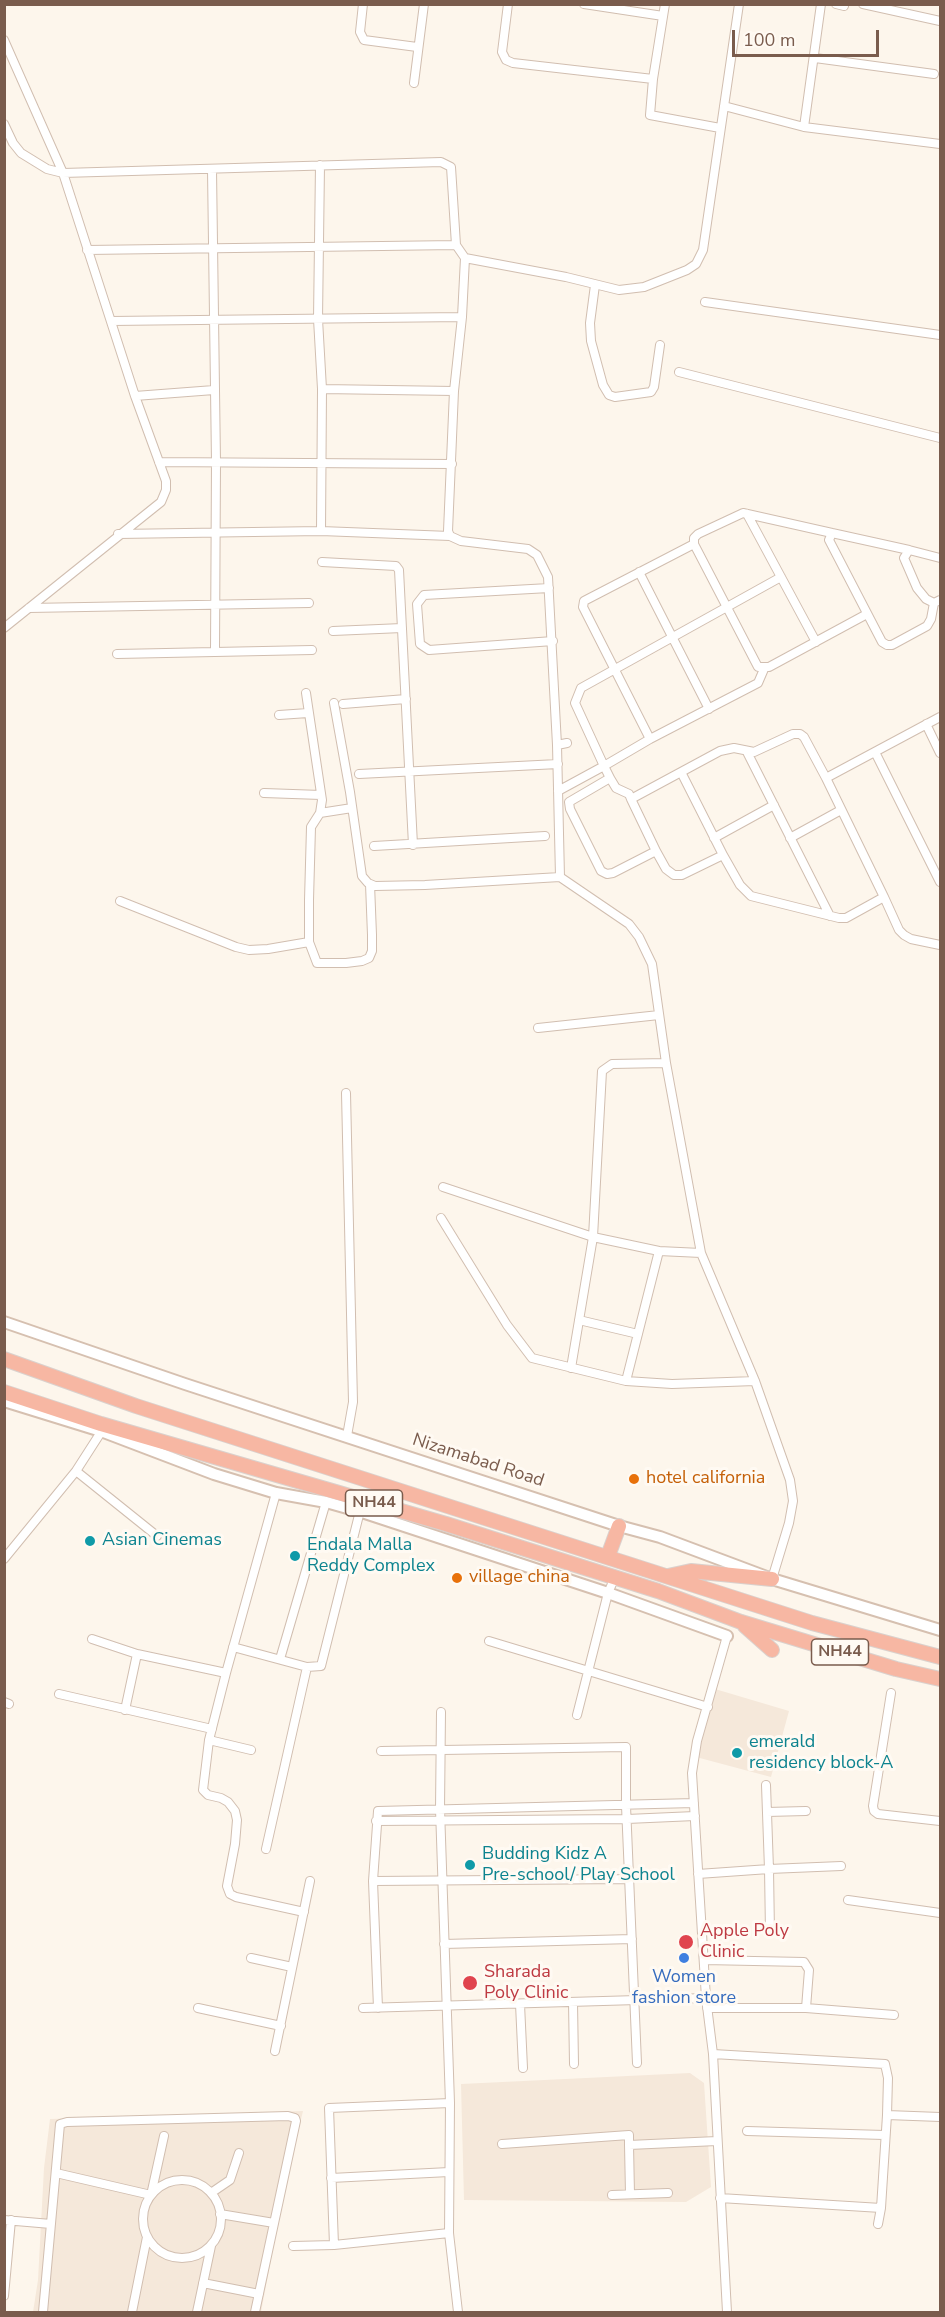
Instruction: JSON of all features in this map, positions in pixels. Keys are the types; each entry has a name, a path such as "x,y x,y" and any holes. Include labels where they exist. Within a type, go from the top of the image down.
{"highway":[{"name":"NH44","path":"4,1359 136,1406 812,1623 940,1657"},
{"name":"NH44","path":"4,1392 103,1428 446,1524 615,1577 741,1622 896,1669 940,1679"},
{"path":"608,1556 619,1526"},
{"path":"666,1576 691,1571 772,1579"},
{"path":"741,1622 772,1650"}],"main road":[{"name":"Nizamabad Road","path":"4,1322 619,1526 671,1540 772,1579 940,1630"},
{"path":"4,1401 103,1428 214,1474 276,1493 360,1511 608,1593 727,1636"}],"street":[{"path":"363,4 360,32 364,40 417,47"},
{"path":"414,83 424,4"},
{"path":"508,4 502,52 506,60 513,63 653,79"},
{"path":"584,4 663,16"},
{"path":"665,4 653,79 651,115 720,128"},
{"path":"465,258 619,290 644,287 687,270 696,264 704,250 739,4"},
{"path":"804,127 821,4"},
{"path":"863,4 940,21"},
{"path":"4,40 63,173 135,396 166,480 165,495 161,502 4,627"},
{"path":"815,58 934,74"},
{"path":"723,106 804,127 940,144"},
{"path":"4,124 21,153 47,169 63,173 320,165 447,164 451,167 456,245 465,258 462,317 454,391 448,531 450,536"},
{"path":"320,165 318,320 322,389 321,531"},
{"path":"212,170 216,462 215,651"},
{"path":"87,250 456,245"},
{"path":"595,285 590,323 591,341 603,385 609,395 615,397 651,392 654,387 660,345"},
{"path":"705,302 940,335"},
{"path":"111,321 462,317"},
{"path":"680,372 940,438"},
{"path":"322,389 454,391"},
{"path":"135,396 214,390"},
{"path":"159,462 452,464"},
{"path":"764,669 759,667 694,544 694,538 698,534 737,514 747,514 940,558"},
{"path":"747,514 816,642"},
{"path":"118,534 321,531 450,536 461,541 528,549 537,555 548,577 553,641 560,877"},
{"path":"832,533 830,543 882,642 887,645 892,645 927,626 937,601 926,599 917,588 904,558 909,550"},
{"path":"650,739 583,607 584,601 694,544"},
{"path":"322,562 398,567 413,845"},
{"path":"639,572 709,709"},
{"path":"723,855 682,875 674,875 666,869 629,794 616,788 610,778 575,703 580,688 781,577"},
{"path":"549,588 424,595 417,604 419,634 420,644 429,650 553,641"},
{"path":"29,608 309,603"},
{"path":"558,791 758,682 764,669 867,614"},
{"path":"333,631 402,628"},
{"path":"117,654 312,650"},
{"path":"306,693 322,803 320,813 312,827 309,942 317,963 322,964 362,961 369,958 372,951 370,884 362,876 334,704"},
{"path":"343,704 406,699"},
{"path":"279,715 308,713"},
{"path":"826,778 940,717"},
{"path":"926,724 940,753"},
{"path":"631,799 720,751 734,748 754,752 793,734 800,734 804,737 826,778 899,930 911,939 940,945"},
{"path":"557,745 567,743"},
{"path":"747,752 830,916"},
{"path":"875,752 940,882"},
{"path":"359,774 558,764"},
{"path":"681,772 723,855 740,885 751,896 846,918 884,897"},
{"path":"610,778 569,802 570,809 601,871 607,874 614,873 656,851"},
{"path":"264,794 321,795"},
{"path":"714,838 774,805"},
{"path":"320,813 352,808"},
{"path":"790,838 841,810"},
{"path":"374,846 545,836"},
{"path":"370,884 425,885 560,877 629,924 639,937 652,964 666,1063 701,1253 755,1381 790,1480 793,1501 789,1523 772,1579"},
{"path":"120,901 236,947 249,950 294,946 309,942"},
{"path":"538,1028 659,1015"},
{"path":"571,1368 593,1237 602,1071 612,1064 666,1063"},
{"path":"346,1093 352,1402 347,1436"},
{"path":"443,1187 593,1237 659,1251 701,1253"},
{"path":"441,1218 507,1325 532,1358 627,1381 672,1384 755,1381"},
{"path":"627,1381 659,1251"},
{"path":"579,1320 639,1334"},
{"path":"4,1559 76,1471 103,1428"},
{"path":"76,1471 157,1536"},
{"path":"276,1493 209,1740 203,1790 208,1795 228,1802 235,1811 237,1820 235,1844 227,1886 230,1894 304,1911"},
{"path":"280,1659 326,1502"},
{"path":"233,1647 307,1667 318,1668 323,1663 360,1511"},
{"path":"577,1716 608,1593 615,1577"},
{"path":"727,1636 693,1756 692,1773 706,1998 713,2054 727,2313"},
{"path":"92,1639 137,1654 226,1673"},
{"path":"489,1641 708,1707"},
{"path":"125,1710 137,1654"},
{"path":"266,1849 307,1667"},
{"path":"891,1693 874,1811 878,1814 940,1821"},
{"path":"59,1694 212,1729"},
{"path":"441,1712 440,1820 450,2103 449,2233 458,2313"},
{"path":"209,1740 251,1750"},
{"path":"381,1751 626,1747 626,1806 637,2064"},
{"path":"766,1785 770,1932"},
{"path":"378,2008 373,1881 376,1814 381,1810 694,1803"},
{"path":"533,1808 533,1820"},
{"path":"767,1812 806,1811"},
{"path":"376,1821 627,1819 694,1816"},
{"path":"698,1874 840,1866"},
{"path":"373,1881 629,1879"},
{"path":"275,2051 310,1881"},
{"path":"848,1900 940,1913"},
{"path":"444,1944 632,1939"},
{"path":"251,1958 292,1966"},
{"path":"704,1960 804,1962 809,1970 806,2008"},
{"path":"363,2008 706,1998"},
{"path":"573,2002 574,2064"},
{"path":"520,2004 523,2068"},
{"path":"198,2008 280,2026"},
{"path":"707,2008 806,2008 894,2015"},
{"path":"713,2054 885,2064 888,2078 887,2115 878,2224"},
{"path":"334,2245 329,2108 450,2103"},
{"path":"43,2313 60,2124 288,2115 296,2121 255,2313"},
{"path":"887,2115 940,2117"},
{"path":"747,2131 884,2135"},
{"path":"502,2144 628,2135 630,2194"},
{"path":"151,2195 163,2185 183,2180 203,2186 217,2202 220,2214 218,2235 211,2246 201,2254 176,2259 164,2255 147,2237 143,2224 143,2212 151,2195 164,2136"},
{"path":"629,2145 717,2141"},
{"path":"211,2193 231,2180 239,2153"},
{"path":"331,2178 449,2172"},
{"path":"56,2173 151,2195"},
{"path":"612,2195 668,2193"},
{"path":"720,2198 881,2208"},
{"path":"220,2214 274,2223"},
{"path":"4,2296 8,2220 51,2224"},
{"path":"293,2247 449,2233"},
{"path":"132,2313 147,2237"},
{"path":"197,2313 211,2246"},
{"path":"203,2283 259,2294"}],"shaded area":[{"path":"715,1689 789,1711 771,1777 696,1757"},
{"path":"690,2073 704,2083 711,2187 686,2202 464,2200 461,2084"},
{"path":"303,2111 285,2186 261,2312 33,2312 38,2280 44,2168 50,2119"}],"place":[{"name":"hotel california","path":"634,1479"},
{"name":"Asian Cinemas","path":"90,1541"},
{"name":"Endala Malla Reddy Complex","path":"295,1556"},
{"name":"village china","path":"457,1578"},
{"name":"emerald residency block-A","path":"737,1753"},
{"name":"Budding Kidz A Pre-school/ Play School","path":"470,1865"},
{"name":"Apple Poly Clinic","path":"686,1942"},
{"name":"Women fashion store","path":"684,1958"},
{"name":"Sharada Poly Clinic","path":"470,1983"}]}
